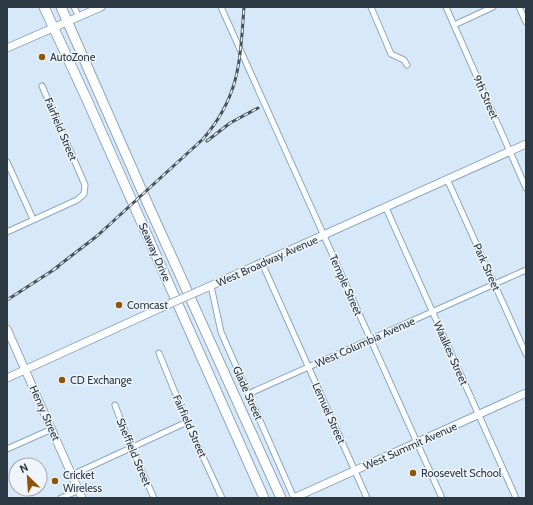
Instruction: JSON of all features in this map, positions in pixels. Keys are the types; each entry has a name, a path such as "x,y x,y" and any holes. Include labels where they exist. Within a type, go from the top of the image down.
{"highway":[{"name":"Seaway Drive","path":"44,7 264,498"},
{"name":"Seaway Drive","path":"58,7 65,15 146,200 281,498"},
{"path":"58,38 65,44 98,113 104,113 105,105"},
{"path":"230,421 235,416 240,418 278,498"}],"street":[{"path":"74,7 79,17"},
{"path":"7,48 53,27 65,15 79,17 101,7"},
{"name":"Temple Street","path":"221,7 442,498"},
{"path":"371,7 391,54 404,60 407,65"},
{"name":"9th Street","path":"446,7 526,188"},
{"path":"454,25 493,7"},
{"path":"519,7 526,22"},
{"name":"Fairfield Street","path":"33,219 77,200 84,194 85,185 42,86"},
{"name":"West Broadway Avenue","path":"7,378 526,144"},
{"path":"7,162 33,219 7,232"},
{"name":"Park Street","path":"448,179 526,354"},
{"name":"Waalkes Street","path":"386,208 516,498"},
{"name":"Lemuel Street","path":"262,263 367,498"},
{"name":"West Columbia Avenue","path":"248,394 526,270"},
{"name":"Glade Street","path":"211,286 221,332 294,498"},
{"name":"Henry Street","path":"7,329 82,498"},
{"name":"Fairfield Street","path":"159,353 187,422 222,498"},
{"name":"West Summit Avenue","path":"294,498 526,393"},
{"name":"Sheffield Street","path":"115,405 131,447 154,498"},
{"path":"72,475 187,422"},
{"path":"7,449 52,429"},
{"path":"61,498 79,490"}],"railway":[{"path":"53,270 97,236 203,139 215,123 231,93 236,77 241,44 244,7"},
{"path":"207,141 230,123 258,108"},
{"path":"7,300 58,267"}],"place":[{"name":"AutoZone","path":"42,57"},
{"name":"Comcast","path":"119,305"},
{"name":"CD Exchange","path":"62,380"},
{"name":"Roosevelt School","path":"413,473"},
{"name":"Cricket Wireless","path":"55,481"}]}
